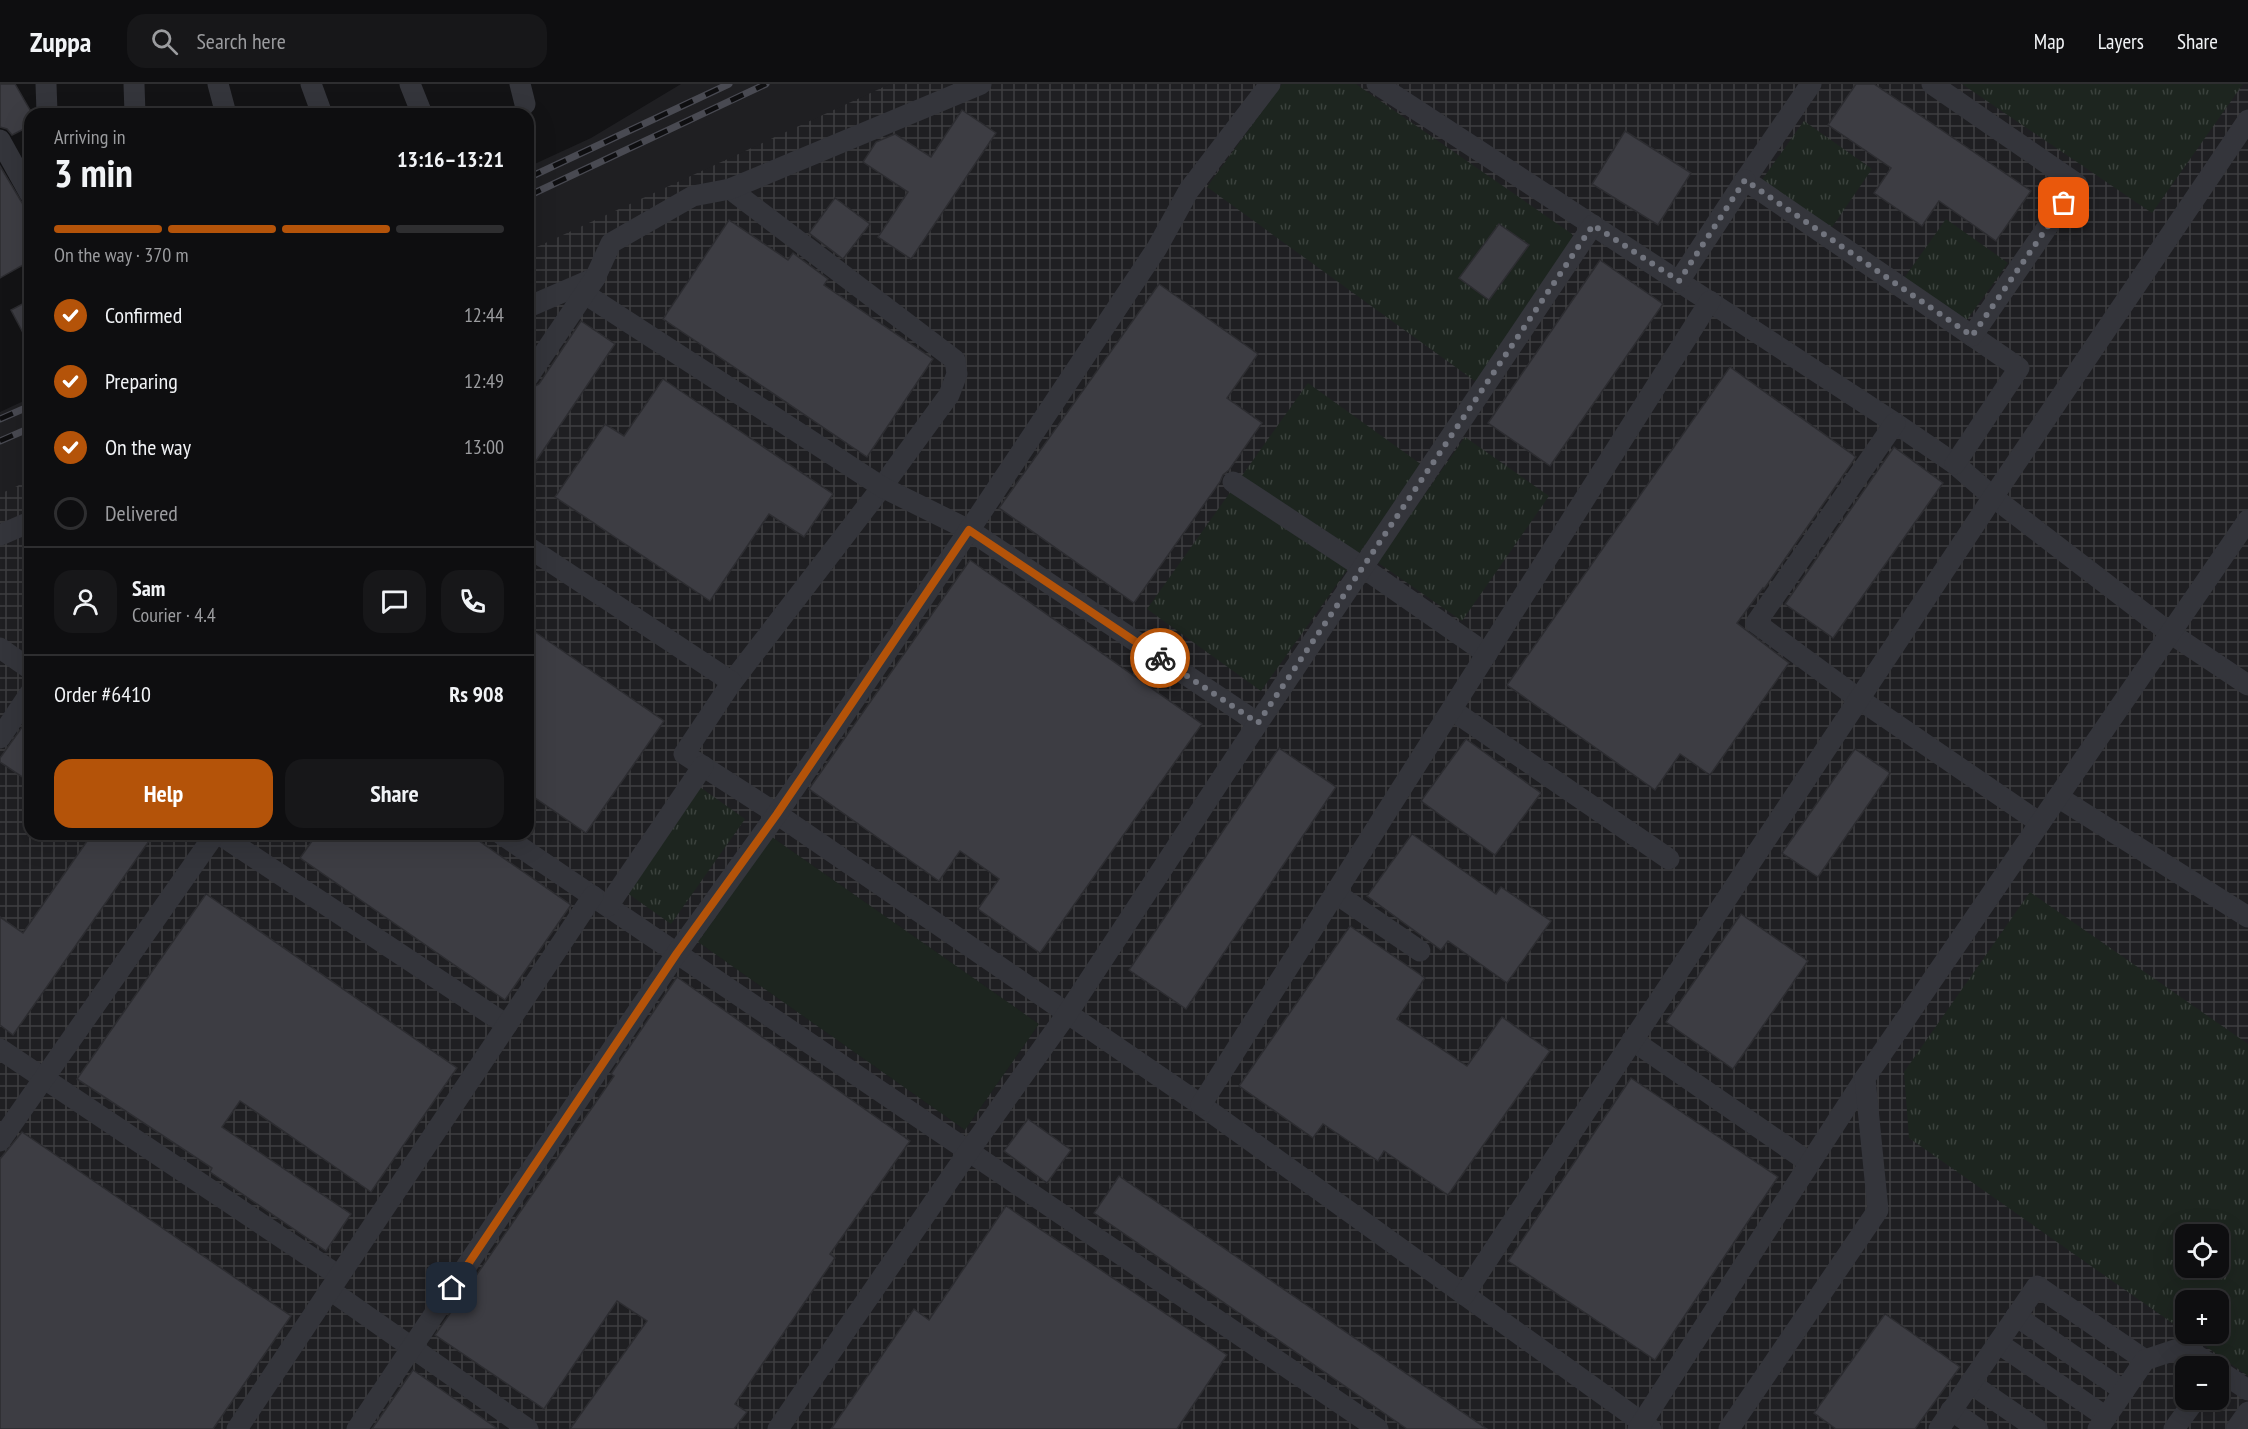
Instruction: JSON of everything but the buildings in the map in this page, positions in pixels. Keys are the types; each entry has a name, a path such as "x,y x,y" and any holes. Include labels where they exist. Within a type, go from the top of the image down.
{"street":[{"path":"46,84 47,108"},
{"path":"134,84 135,108"},
{"path":"218,84 224,108"},
{"path":"311,84 319,108"},
{"path":"410,84 420,108"},
{"path":"534,368 590,286 611,243 693,196 730,189 981,84"},
{"path":"357,1429 677,953 777,814 969,530 1157,248 1189,190 1270,84"},
{"path":"1377,84 1955,464 1993,497 2170,633 2248,685"},
{"path":"1679,281 1811,84"},
{"path":"1932,84 2077,184 1972,336"},
{"path":"1464,1295 1993,497 2248,120"},
{"path":"0,140 24,183"},
{"path":"1745,180 2019,368 1955,464"},
{"path":"730,189 955,360 957,374 949,395 882,487 732,681 684,754 777,814 1201,1105 1644,1427 1865,1078 2248,520"},
{"path":"778,1429 969,1151 1067,1014 1362,567 1593,225"},
{"path":"534,305 590,286"},
{"path":"590,286 882,487 969,530 1258,723"},
{"path":"1201,1105 1710,302"},
{"path":"1895,423 1756,623 1859,699 2040,823"},
{"path":"1233,482 1362,567 1487,654"},
{"path":"0,535 24,525"},
{"path":"534,551 732,681"},
{"path":"0,648 24,665"},
{"path":"0,738 24,702"},
{"path":"1452,710 1669,859"},
{"path":"237,1429 507,1025 703,766"},
{"path":"2058,797 2248,917"},
{"path":"0,1141 210,840"},
{"path":"228,840 507,1025"},
{"path":"510,840 1378,1429"},
{"path":"1335,893 1420,951"},
{"path":"1632,1040 1810,1163"},
{"path":"0,1049 334,1283 413,1347 528,1429"},
{"path":"1729,1429 1878,1210 1865,1078"},
{"path":"1938,1429 2037,1286 2145,1360"},
{"path":"2016,1316 2124,1391"},
{"path":"1998,1343 2102,1423 2145,1360 2184,1347 2198,1356"},
{"path":"2229,1377 2248,1390"},
{"path":"1970,1383 2037,1429"},
{"path":"1952,1410 1978,1429"},
{"path":"2174,1429 2188,1410"},
{"path":"2236,1429 2248,1412"}],"shaded area":[{"path":"681,84 891,84 534,249 534,164 591,138"},
{"path":"890,84 2248,84 2248,1429 0,1429 0,494 24,483 24,840 534,840 534,248"},
{"path":"24,401 24,485 0,496 0,412"}],"green space":[{"path":"1282,84 1356,84 1572,234 1574,247 1479,384 1207,187"},
{"path":"1962,84 2243,84 2152,213"},
{"path":"1804,121 1872,169 1828,233 1759,184"},
{"path":"1946,219 2008,263 1964,324 1902,281"},
{"path":"1308,383 1422,465 1261,691 1147,609"},
{"path":"1465,437 1549,496 1462,621 1377,562"},
{"path":"697,785 745,819 671,924 623,890"},
{"path":"772,837 1039,1024 965,1130 698,942"},
{"path":"2030,892 2248,1044 2248,1376 2229,1363 2229,1356 2219,1356 2202,1344 2229,1344 2229,1290 2175,1290 2175,1325 1909,1138 1904,1072"}],"railway":[{"path":"534,175 729,84"},
{"path":"534,193 766,84"},
{"path":"0,419 24,409"},
{"path":"0,441 24,431"}],"way so far":[{"path":"1160,658 1258,723 1593,225 1679,281 1745,180 1972,336 2064,203"}],"route":[{"path":"452,1288 677,953 777,814 969,530 1160,658"}]}
